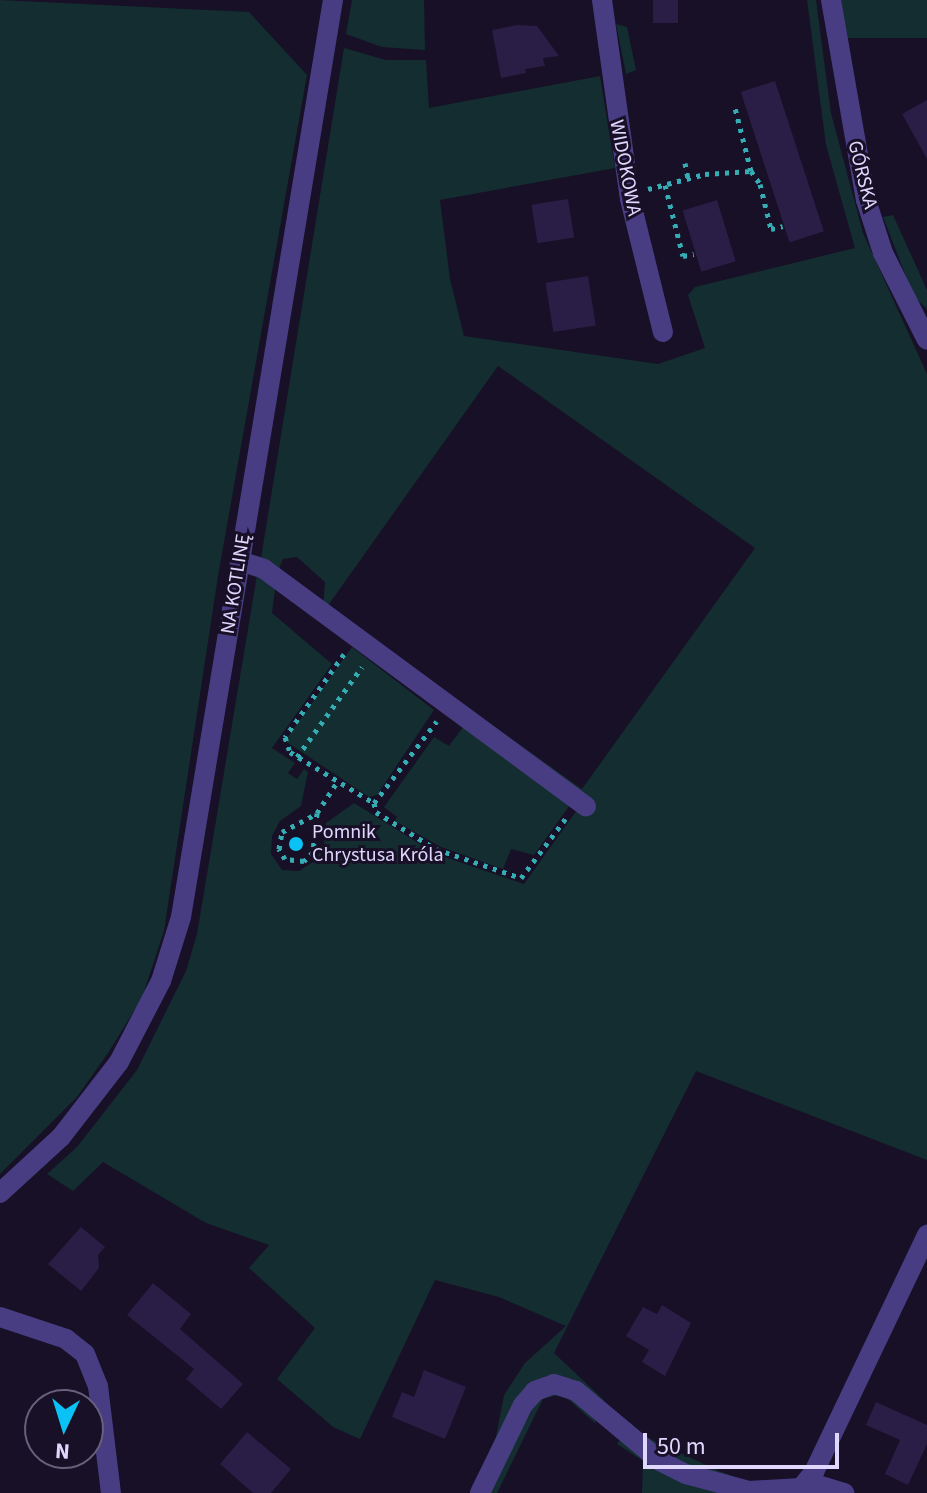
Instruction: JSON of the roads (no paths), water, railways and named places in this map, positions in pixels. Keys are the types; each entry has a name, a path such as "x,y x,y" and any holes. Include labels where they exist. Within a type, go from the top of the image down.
{"street":[{"name":"NA KOTLINĘ","path":"0,1193 61,1137 135,1037 165,969 181,917 333,0"},
{"name":"WIDOKOWA","path":"602,0 630,199 663,332"},
{"name":"GÓRSKA","path":"831,0 866,200 883,253 927,340"},
{"path":"240,561 264,569 354,640 582,803"},
{"path":"480,1493 523,1405 535,1391 554,1384 576,1391 660,1461 686,1474 767,1493 797,1490 808,1482 927,1235"},
{"path":"0,1317 66,1339 85,1354 98,1386 111,1493"},
{"path":"808,1482 844,1493"}],"place":[{"name":"Pomnik Chrystusa Króla","path":"296,844"}]}
